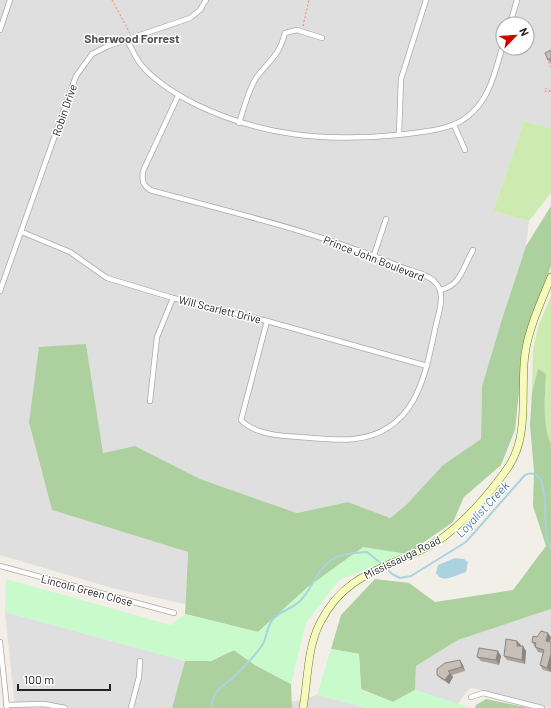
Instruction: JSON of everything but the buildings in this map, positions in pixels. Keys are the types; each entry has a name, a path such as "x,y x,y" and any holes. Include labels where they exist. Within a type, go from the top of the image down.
{"main road":[{"name":"Mississauga Road","path":"299,708 305,685 311,650 319,623 337,596 353,582 376,569 425,548 456,527 509,465 520,440 525,355 529,334 551,277"},
{"name":"Mississauga Road","path":"303,708 306,688 305,685"}],"street":[{"path":"0,30 10,0"},
{"name":"Robin Drive","path":"0,291 76,76 92,54 108,46 190,18 200,10 206,0"},
{"path":"399,134 401,80 426,0"},
{"path":"512,16 517,0"},
{"path":"240,122 256,78 276,56 285,33 292,30 303,31 322,38"},
{"path":"128,40 142,66 152,76 178,96 240,122 269,131 306,137 372,137 454,125 468,117 480,106 488,92 499,56"},
{"name":"Prince John Boulevard","path":"178,96 143,171 142,180 144,185 150,190 324,238 374,255 435,281 441,290"},
{"path":"454,125 465,150"},
{"path":"374,255 386,219"},
{"name":"Will Scarlett Drive","path":"22,232 70,252 107,278 173,298 267,321 427,366"},
{"path":"267,321 241,414 241,420 245,424 256,429 281,436 356,439 369,436 395,422 415,400 427,366 442,295 441,290 451,288 457,282 473,250"},
{"path":"150,401 157,337 173,298"},
{"name":"Lincoln Green Close","path":"0,566 174,613"},
{"path":"0,642 6,707 44,704 65,708"},
{"path":"131,708 139,677 140,660"},
{"path":"471,698 483,693 542,708"}],"path":[{"path":"112,0 133,38"},
{"path":"303,31 308,0"},
{"path":"551,56 546,59 551,68"}],"shaded area":[{"path":"0,0 551,0 551,128 524,121 493,211 529,221 526,246 482,386 481,439 443,465 407,504 389,518 348,502 297,513 200,479 135,446 103,453 86,344 52,510 188,552 185,604 112,588 0,555"},
{"path":"551,609 551,708 471,688 467,691 458,704 415,690 416,666 458,640"},
{"path":"5,612 185,661 172,708 15,708"},
{"path":"317,695 368,708 292,708 292,702"}],"green space":[{"path":"524,121 551,128 551,193 529,221 493,211"},
{"path":"551,206 551,266 524,344 515,430 501,465 464,497 453,522 407,554 363,548 308,587 258,632 185,614 188,552 52,510 29,422 39,347 86,344 103,453 135,446 200,479 297,513 348,502 390,518 407,504 443,465 481,439 482,386 502,319 526,246"},
{"path":"551,296 551,444 545,419 546,374 538,370 532,392 533,349 539,324"},
{"path":"538,369 546,374 545,419 551,444 551,609 458,640 416,666 415,690 393,702 361,689 359,654 331,649 341,615 375,579 409,583 435,602 513,590 546,546 533,506 534,471 530,425 532,392"},
{"path":"363,547 407,554 339,580 306,623 291,684 255,665 234,650 211,661 185,661 5,612 6,579 171,625 185,614 258,632 308,587"},
{"path":"331,649 359,654 361,690 393,702 415,690 471,708 368,708 317,695"},
{"path":"234,650 255,665 291,684 292,708 172,708 185,661 211,661"},
{"path":"486,699 529,708 475,708 476,705"}],"water":[{"path":"455,558 464,559 468,562 466,572 450,578 442,578 436,573 438,565"}],"waterway":[{"name":"Loyalist Creek","path":"386,568 392,574 400,578 411,576 466,542 525,475 533,474 539,477 542,485 547,537 551,548"},
{"name":"Loyalist Creek","path":"212,708 212,701 216,692 251,660 263,644 269,625 273,619 294,606 305,596 325,565 334,558 343,555 367,552 383,565"}],"district":[{"name":"Sherwood Forrest","path":"132,38"}]}
